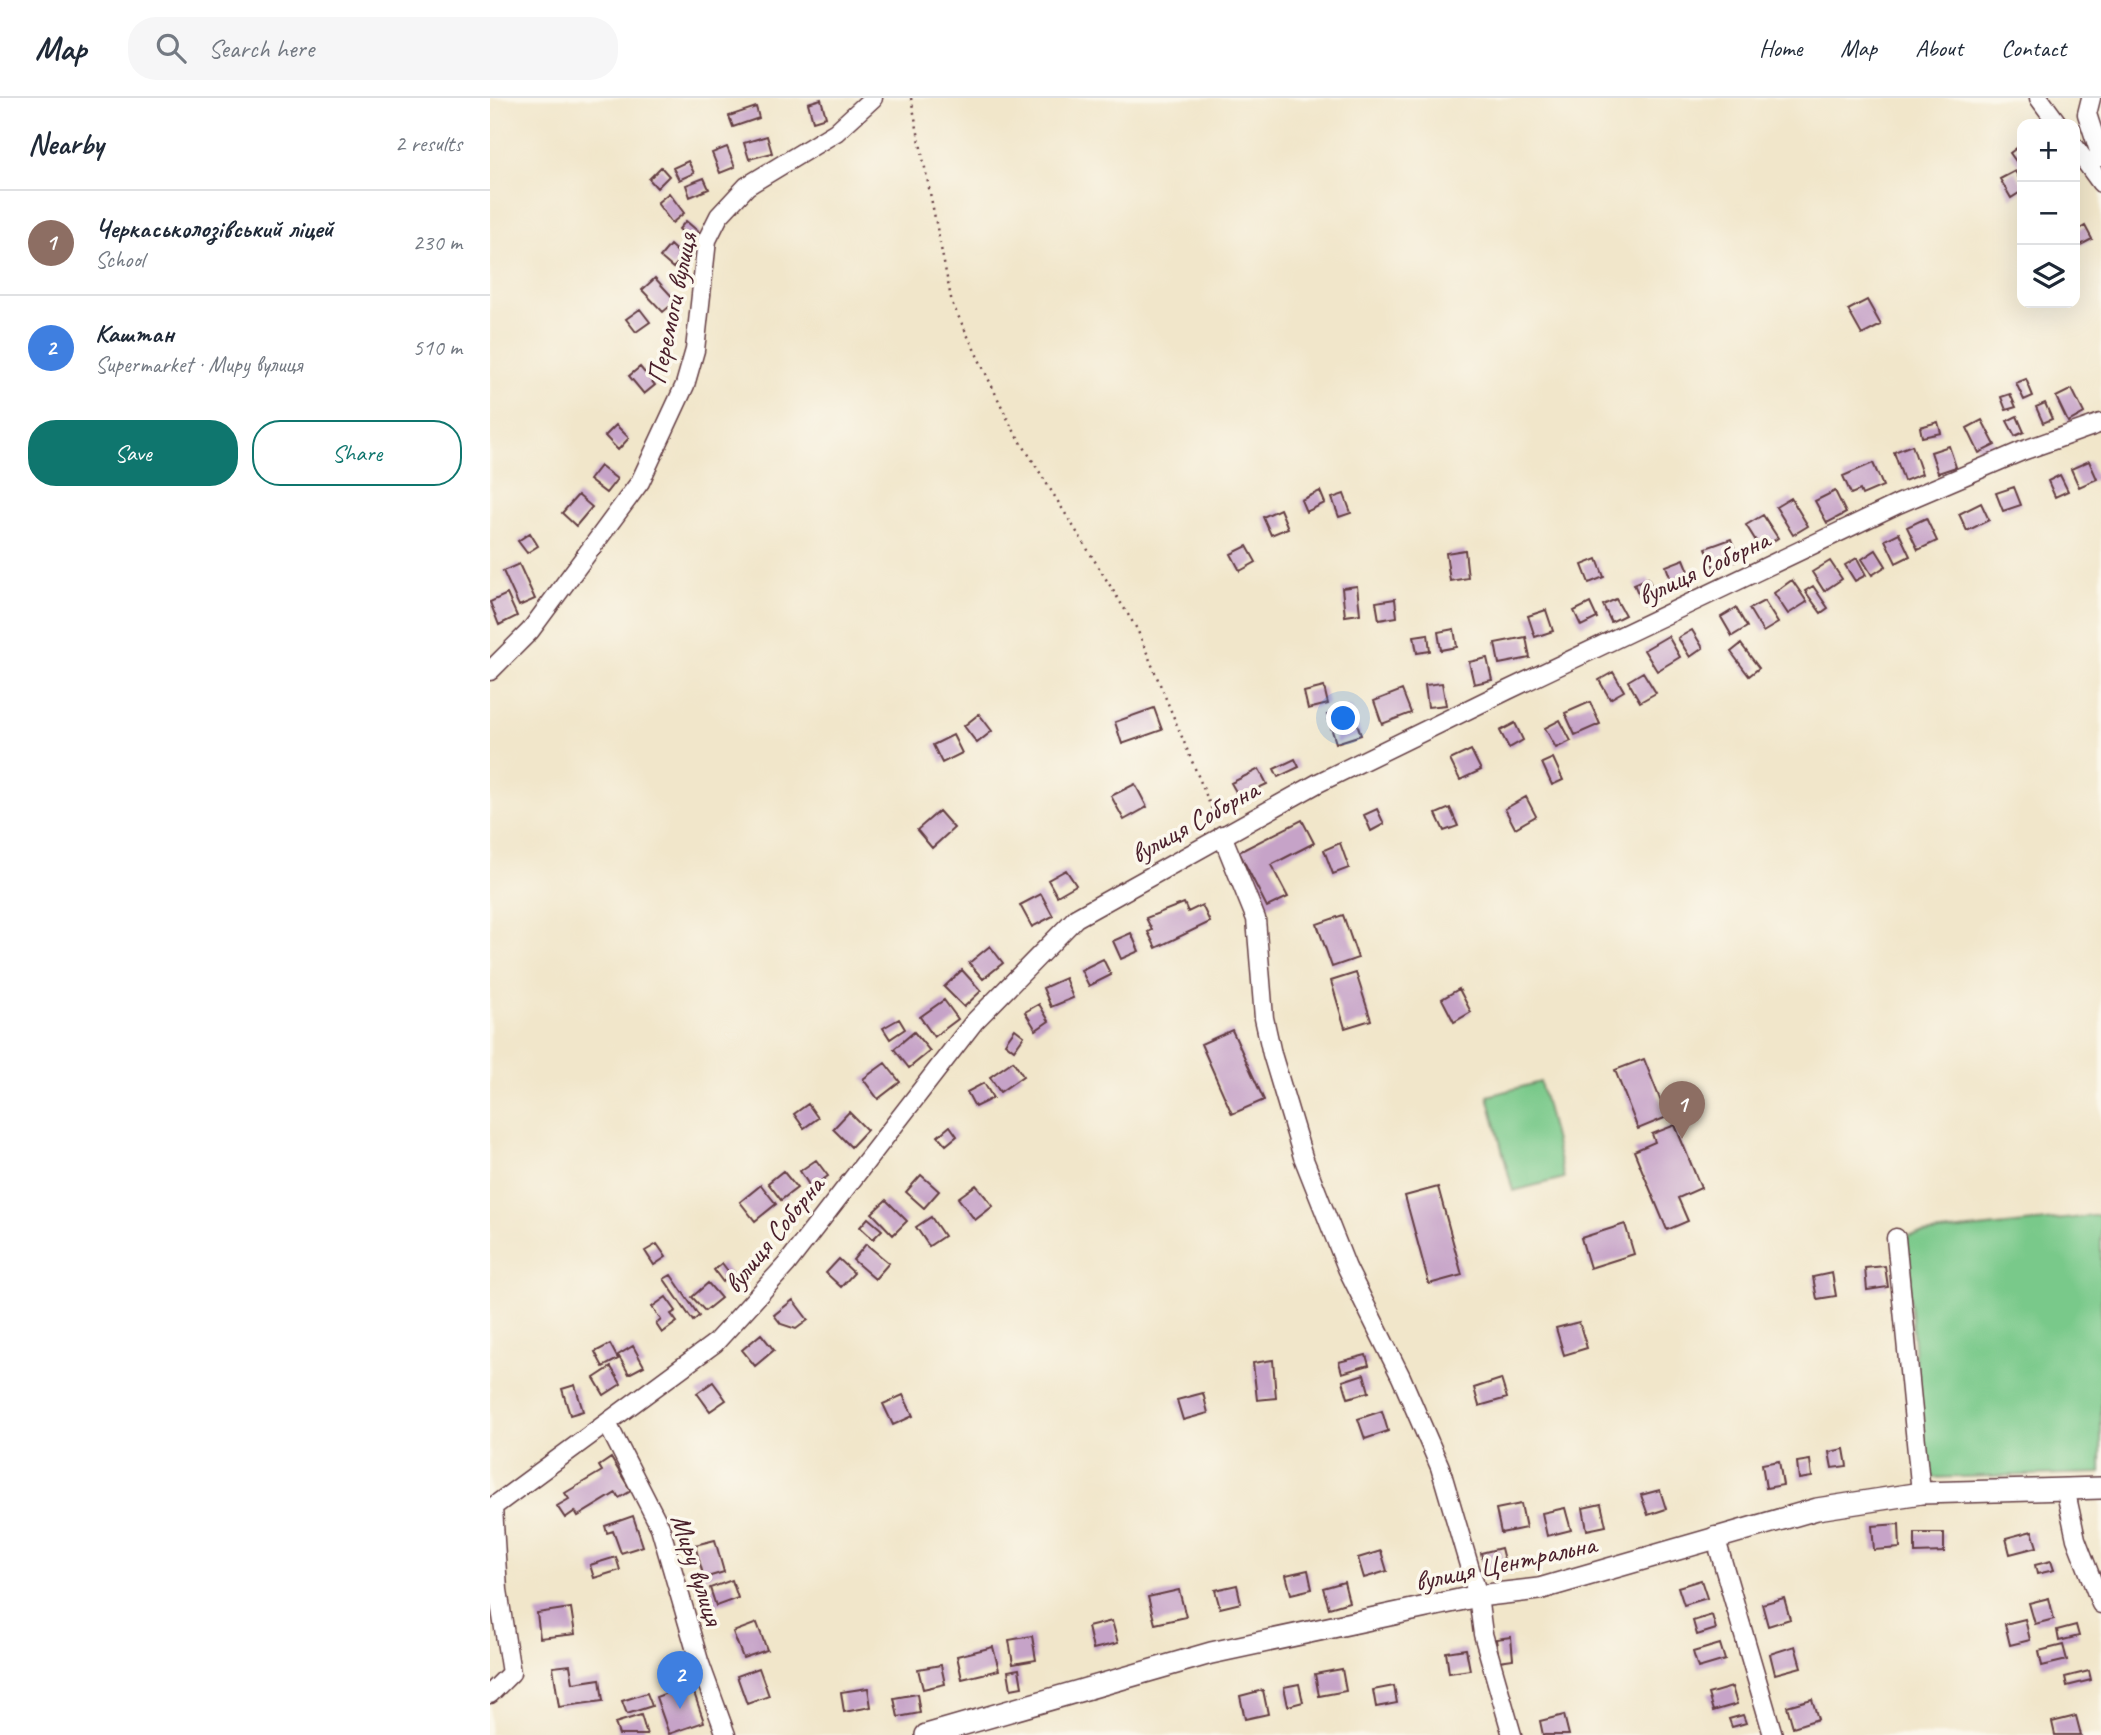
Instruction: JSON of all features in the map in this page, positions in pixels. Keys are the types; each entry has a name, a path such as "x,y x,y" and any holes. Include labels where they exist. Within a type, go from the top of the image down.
{"street":[{"name":"Перемоги вулиця","path":"490,671 530,631 640,482 685,385 695,350 708,240 719,216 747,186 836,132 873,98"},
{"path":"2039,98 2055,119"},
{"path":"2091,98 2087,114 2101,157"},
{"path":"2080,153 2101,183"},
{"name":"вулиця Соборна","path":"492,1508 608,1425 715,1343 786,1265 974,1022 1076,918 1318,783 1484,701 1898,504 2021,451 2101,423"},
{"path":"1222,835 1256,919 1265,1018 1272,1054 1303,1157 1347,1268 1401,1377 1440,1467 1478,1596 1482,1634 1512,1735"},
{"path":"1896,1238 1921,1493"},
{"name":"Миру вулиця","path":"608,1425 660,1527 699,1661 726,1735"},
{"path":"2065,1488 2076,1539 2101,1604"},
{"name":"вулиця Центральна","path":"930,1735 1210,1653 1478,1596 1539,1589 1715,1536 1817,1509 1921,1493 2101,1488"},
{"path":"490,1694 511,1673 498,1590 492,1508"},
{"path":"1715,1536 1773,1735"}],"path":[{"path":"911,98 952,303 1012,426 1137,629 1222,835"}],"green space":[{"path":"1540,1082 1564,1178 1513,1191 1488,1096"},
{"path":"2101,1215 2101,1473 1926,1478 1904,1236"}],"building":[{"path":"821,99 826,117 813,121 808,103"},
{"path":"756,107 759,118 733,127 729,116"},
{"path":"767,136 772,153 749,159 744,143"},
{"path":"727,147 735,167 720,173 712,153"},
{"path":"2017,148 2017,163 2010,153"},
{"path":"688,161 694,173 679,180 673,168"},
{"path":"661,167 669,176 657,188 649,179"},
{"path":"2015,171 2017,194 2011,198 2000,179"},
{"path":"704,178 709,189 690,197 686,185"},
{"path":"669,193 684,213 672,223 657,203"},
{"path":"686,221 700,233 692,241 679,229"},
{"path":"2085,226 2092,239 2080,245 2080,245 2080,229"},
{"path":"670,245 683,257 673,268 660,257"},
{"path":"655,278 676,301 663,312 642,290"},
{"path":"1867,300 1881,325 1862,335 1848,310"},
{"path":"640,309 650,322 636,332 626,319"},
{"path":"640,367 655,385 644,394 629,376"},
{"path":"2026,379 2033,396 2024,400 2016,383"},
{"path":"2072,389 2084,413 2068,422 2056,397"},
{"path":"2010,394 2016,407 2006,410 2001,397"},
{"path":"2045,403 2052,419 2043,423 2036,407"},
{"path":"2017,416 2024,432 2015,436 2007,421"},
{"path":"1982,420 1995,445 1979,453 1967,428"},
{"path":"1938,422 1941,433 1922,437 1920,427"},
{"path":"616,425 629,438 618,450 605,436"},
{"path":"1912,445 1922,474 1904,481 1894,452"},
{"path":"1949,446 1956,467 1938,473 1931,452"},
{"path":"2089,461 2097,479 2079,487 2071,469"},
{"path":"1873,463 1883,486 1862,495 1860,490 1851,494 1843,476"},
{"path":"600,466 617,479 606,493 589,480"},
{"path":"2060,475 2068,491 2055,497 2048,481"},
{"path":"2014,487 2021,505 2003,511 1996,493"},
{"path":"1320,491 1325,503 1306,512 1301,500"},
{"path":"1835,491 1846,513 1827,523 1815,501"},
{"path":"1344,494 1351,513 1339,517 1332,498"},
{"path":"578,495 592,507 576,526 562,513"},
{"path":"1791,498 1808,526 1793,535 1776,507"},
{"path":"1981,503 1989,520 1967,531 1959,514"},
{"path":"1280,509 1288,528 1271,535 1263,517"},
{"path":"1763,515 1778,538 1761,549 1746,525"},
{"path":"1926,518 1937,541 1918,550 1907,527"},
{"path":"530,533 538,546 527,553 518,541"},
{"path":"1899,533 1910,556 1896,563 1885,540"},
{"path":"1731,539 1739,560 1715,570 1706,548"},
{"path":"1247,546 1256,562 1240,571 1231,554"},
{"path":"1465,550 1468,578 1450,581 1446,553"},
{"path":"1876,550 1886,566 1872,575 1862,559"},
{"path":"1857,558 1866,575 1855,581 1845,565"},
{"path":"1597,559 1604,577 1589,583 1582,565"},
{"path":"1684,559 1693,581 1674,588 1666,566"},
{"path":"1830,561 1842,579 1824,591 1812,572"},
{"path":"519,564 535,599 519,606 503,571"},
{"path":"1648,578 1657,599 1643,605 1634,584"},
{"path":"1792,580 1807,602 1788,614 1774,593"},
{"path":"1357,586 1360,614 1345,616 1342,588"},
{"path":"1813,586 1828,608 1821,613 1805,591"},
{"path":"507,594 517,616 499,625 490,602"},
{"path":"1395,599 1397,617 1379,620 1376,602"},
{"path":"1616,599 1625,615 1611,622 1603,605"},
{"path":"1764,601 1778,623 1763,632 1749,609"},
{"path":"1590,603 1597,618 1581,626 1574,611"},
{"path":"1736,608 1747,627 1732,636 1721,617"},
{"path":"1546,610 1553,631 1535,637 1528,616"},
{"path":"1454,629 1457,647 1441,650 1438,632"},
{"path":"1692,630 1703,648 1690,657 1678,638"},
{"path":"1428,634 1430,651 1417,653 1414,636"},
{"path":"1668,636 1680,657 1657,671 1644,650"},
{"path":"1526,637 1530,658 1499,664 1495,643"},
{"path":"1741,644 1759,668 1749,676 1731,652"},
{"path":"1487,658 1492,680 1474,684 1469,662"},
{"path":"1613,672 1624,691 1610,699 1599,680"},
{"path":"1643,672 1656,693 1640,702 1628,681"},
{"path":"1442,683 1446,705 1428,707 1425,685"},
{"path":"1324,687 1328,704 1308,709 1304,692"},
{"path":"1402,690 1411,713 1382,724 1374,701"},
{"path":"1590,702 1600,724 1575,735 1565,713"},
{"path":"1351,707 1361,735 1336,743 1327,715"},
{"path":"1154,708 1162,730 1122,744 1115,722"},
{"path":"979,714 992,731 977,743 964,726"},
{"path":"1560,720 1571,741 1556,748 1545,728"},
{"path":"1515,723 1523,740 1509,748 1500,731"},
{"path":"953,735 962,753 942,763 933,745"},
{"path":"1471,750 1481,770 1460,780 1450,760"},
{"path":"1553,758 1563,780 1552,785 1542,763"},
{"path":"1295,759 1299,767 1278,777 1274,769"},
{"path":"1259,769 1267,784 1239,797 1231,783"},
{"path":"1135,784 1147,807 1124,820 1111,796"},
{"path":"1526,797 1536,816 1515,828 1505,809"},
{"path":"1450,808 1458,826 1444,831 1436,814"},
{"path":"1377,809 1384,824 1371,831 1364,815"},
{"path":"939,811 954,828 932,848 917,830"},
{"path":"1302,820 1314,843 1271,865 1288,897 1267,907 1239,852"},
{"path":"1340,843 1349,868 1333,874 1324,850"},
{"path":"1066,870 1076,885 1057,896 1048,880"},
{"path":"1041,894 1053,916 1032,927 1020,905"},
{"path":"1184,903 1188,912 1202,905 1210,922 1156,948 1148,932 1152,930 1146,918"},
{"path":"1343,915 1358,958 1332,967 1317,924"},
{"path":"1131,933 1139,951 1121,959 1113,941"},
{"path":"990,946 1003,963 983,979 969,963"},
{"path":"1103,959 1111,975 1089,986 1081,970"},
{"path":"962,970 981,991 964,1007 944,987"},
{"path":"1356,973 1371,1020 1345,1028 1331,981"},
{"path":"1065,978 1073,998 1051,1007 1043,988"},
{"path":"1459,989 1471,1012 1454,1022 1442,999"},
{"path":"944,1000 958,1019 934,1037 920,1017"},
{"path":"1039,1004 1049,1021 1036,1030 1025,1012"},
{"path":"899,1019 905,1029 890,1039 883,1028"},
{"path":"1015,1029 1024,1036 1014,1050 1005,1043"},
{"path":"1232,1030 1264,1100 1232,1114 1201,1044"},
{"path":"914,1032 930,1051 909,1068 894,1049"},
{"path":"1644,1059 1667,1117 1638,1129 1615,1070"},
{"path":"1013,1061 1023,1076 1000,1092 990,1077"},
{"path":"885,1063 900,1082 878,1099 863,1079"},
{"path":"984,1083 993,1098 975,1107 967,1092"},
{"path":"808,1104 818,1118 804,1128 794,1114"},
{"path":"849,1112 867,1130 851,1147 833,1129"},
{"path":"1675,1125 1701,1188 1678,1198 1688,1221 1667,1230 1634,1151 1655,1142 1652,1134"},
{"path":"950,1126 957,1136 946,1145 938,1136"},
{"path":"816,1160 828,1176 811,1188 800,1171"},
{"path":"783,1171 797,1188 781,1200 768,1183"},
{"path":"921,1175 939,1191 924,1208 906,1192"},
{"path":"761,1185 776,1204 755,1221 740,1202"},
{"path":"976,1185 993,1206 975,1220 958,1198"},
{"path":"1438,1187 1462,1275 1429,1284 1405,1196"},
{"path":"886,1200 907,1221 893,1235 872,1213"},
{"path":"931,1217 944,1236 929,1246 916,1227"},
{"path":"868,1218 882,1230 873,1239 860,1227"},
{"path":"1625,1224 1634,1254 1590,1268 1581,1238"},
{"path":"657,1244 666,1257 654,1265 645,1251"},
{"path":"866,1244 889,1263 875,1279 853,1260"},
{"path":"839,1259 854,1273 841,1287 826,1273"},
{"path":"722,1263 731,1275 723,1282 714,1270"},
{"path":"1885,1266 1888,1287 1867,1290 1865,1268"},
{"path":"1832,1273 1836,1296 1817,1299 1813,1277"},
{"path":"671,1275 699,1316 693,1321 664,1279"},
{"path":"708,1283 721,1298 705,1311 692,1297"},
{"path":"666,1297 676,1311 671,1314 677,1322 662,1333 656,1324 661,1320 652,1307"},
{"path":"793,1300 808,1320 796,1329 781,1324 774,1315"},
{"path":"1579,1322 1587,1348 1564,1355 1556,1328"},
{"path":"761,1334 774,1350 755,1366 742,1350"},
{"path":"610,1344 618,1359 603,1367 595,1352"},
{"path":"633,1346 644,1366 629,1374 618,1355"},
{"path":"1366,1355 1369,1365 1342,1373 1339,1362"},
{"path":"1273,1360 1276,1398 1257,1400 1253,1363"},
{"path":"611,1367 621,1384 604,1395 594,1378"},
{"path":"1364,1374 1369,1392 1348,1398 1343,1381"},
{"path":"1501,1379 1507,1398 1479,1406 1474,1388"},
{"path":"713,1382 726,1400 710,1411 697,1393"},
{"path":"575,1385 583,1411 570,1415 562,1389"},
{"path":"1203,1393 1208,1413 1183,1420 1177,1400"},
{"path":"903,1395 913,1416 893,1425 883,1404"},
{"path":"1382,1411 1388,1431 1365,1439 1358,1419"},
{"path":"1844,1449 1847,1466 1832,1468 1829,1452"},
{"path":"611,1458 631,1491 619,1498 616,1493 578,1516 575,1511 565,1518 557,1506 569,1499 565,1493 602,1471 599,1466"},
{"path":"1810,1460 1812,1477 1799,1479 1797,1462"},
{"path":"1779,1461 1783,1485 1766,1488 1762,1464"},
{"path":"1660,1490 1666,1509 1648,1515 1641,1495"},
{"path":"1521,1504 1526,1528 1501,1533 1496,1509"},
{"path":"1601,1504 1606,1526 1587,1530 1583,1508"},
{"path":"1565,1508 1571,1530 1547,1536 1542,1513"},
{"path":"633,1516 643,1546 621,1553 613,1531 607,1533 605,1526"},
{"path":"1899,1524 1900,1548 1874,1550 1872,1526"},
{"path":"2032,1531 2037,1547 2010,1554 2006,1538"},
{"path":"1915,1533 1944,1533 1944,1552 1915,1553"},
{"path":"715,1540 724,1572 704,1578 695,1545"},
{"path":"1501,1548 1506,1568 1486,1573 1481,1553"},
{"path":"1381,1551 1387,1571 1364,1578 1358,1558"},
{"path":"616,1557 620,1570 594,1578 590,1565"},
{"path":"2051,1561 2054,1570 2037,1574 2035,1565"},
{"path":"1308,1570 1312,1589 1291,1594 1286,1575"},
{"path":"732,1580 738,1598 716,1606 710,1588"},
{"path":"1701,1580 1707,1598 1684,1605 1678,1587"},
{"path":"1344,1582 1349,1602 1329,1608 1323,1588"},
{"path":"1237,1585 1241,1603 1220,1608 1215,1590"},
{"path":"1179,1590 1186,1617 1155,1624 1148,1597"},
{"path":"1784,1598 1790,1619 1768,1626 1762,1604"},
{"path":"2049,1598 2054,1619 2035,1624 2029,1603"},
{"path":"571,1608 575,1634 540,1638 537,1613"},
{"path":"1712,1615 1716,1629 1697,1635 1693,1621"},
{"path":"2025,1619 2030,1640 2010,1645 2005,1624"},
{"path":"1112,1621 1118,1643 1093,1649 1088,1627"},
{"path":"757,1623 767,1650 743,1658 733,1632"},
{"path":"2076,1625 2079,1636 2059,1641 2057,1630"},
{"path":"1032,1636 1036,1660 1013,1664 1009,1640"},
{"path":"1511,1637 1513,1659 1499,1661 1496,1639"},
{"path":"1720,1644 1725,1660 1698,1668 1693,1652"},
{"path":"2063,1645 2067,1660 2042,1666 2039,1651"},
{"path":"1795,1646 1801,1667 1775,1674 1770,1654"},
{"path":"993,1647 999,1670 962,1679 957,1656"},
{"path":"1466,1649 1470,1670 1449,1673 1446,1652"},
{"path":"570,1665 573,1683 600,1679 603,1701 559,1707 553,1667"},
{"path":"941,1665 945,1684 923,1689 918,1669"},
{"path":"759,1668 769,1696 747,1704 737,1676"},
{"path":"1019,1669 1022,1687 1011,1689 1008,1671"},
{"path":"1342,1669 1346,1691 1319,1696 1315,1674"},
{"path":"2089,1671 2091,1680 2067,1686 2065,1677"},
{"path":"691,1684 704,1722 669,1734 656,1697"},
{"path":"1299,1684 1303,1702 1288,1706 1284,1687"},
{"path":"1394,1686 1397,1703 1376,1707 1373,1690"},
{"path":"1732,1687 1737,1704 1713,1711 1708,1694"},
{"path":"868,1688 871,1707 844,1712 841,1692"},
{"path":"1263,1690 1268,1714 1245,1719 1240,1696"},
{"path":"647,1693 652,1706 627,1714 622,1701"},
{"path":"917,1694 920,1713 898,1717 894,1698"},
{"path":"1812,1699 1818,1719 1793,1727 1787,1706"},
{"path":"641,1715 647,1735 619,1735 615,1723"},
{"path":"1564,1715 1569,1735 1543,1735 1540,1721"},
{"path":"1743,1715 1746,1723 1732,1727 1729,1719"},
{"path":"2076,1716 2081,1735 2055,1735 2052,1722"}],"place":[{"name":"Черкаськолозівський ліцей","path":"1682,1139"},
{"name":"Каштан","path":"680,1709"}]}
